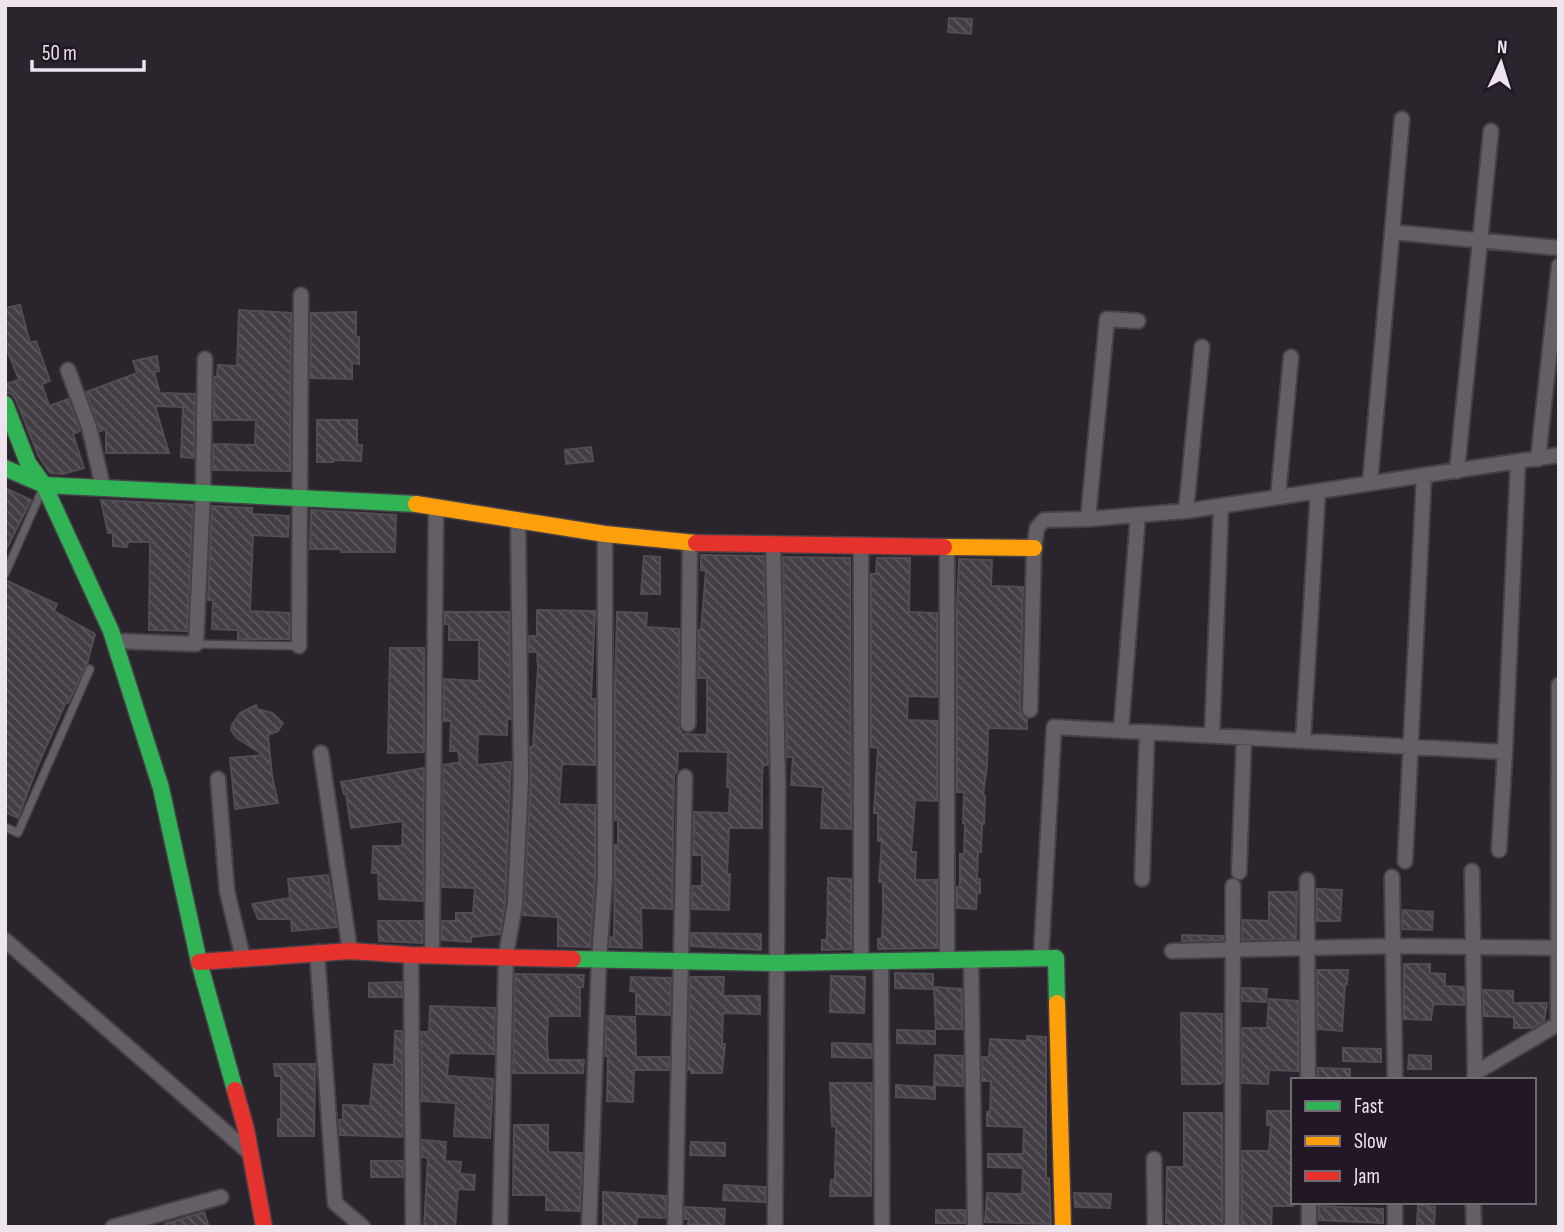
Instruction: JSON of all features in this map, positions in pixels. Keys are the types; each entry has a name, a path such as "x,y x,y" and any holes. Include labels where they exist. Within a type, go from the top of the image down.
{"street":[{"path":"1370,484 1402,119"},
{"path":"1457,471 1491,131"},
{"path":"1392,232 1559,248"},
{"path":"1538,458 1559,266"},
{"path":"299,646 301,295"},
{"path":"1088,519 1107,319 1138,321"},
{"path":"1186,510 1202,347"},
{"path":"1278,497 1291,357"},
{"path":"114,641 196,644 203,492 205,359"},
{"path":"68,370 89,427 103,487"},
{"path":"5,404 28,463 44,485 114,641 161,788 199,962 252,1161 264,1227"},
{"path":"1030,710 1034,548 1037,528 1044,520 1088,519 1221,506 1559,455"},
{"path":"1499,850 1518,462"},
{"path":"5,468 44,485 409,503 605,534 691,543 1034,548"},
{"path":"1405,861 1424,475"},
{"path":"1303,741 1318,491"},
{"path":"1212,736 1221,506"},
{"path":"432,955 436,508"},
{"path":"1121,731 1138,515"},
{"path":"500,1227 506,955 514,904 521,779 518,520"},
{"path":"589,1227 599,959 605,878 605,534"},
{"path":"688,724 691,543"},
{"path":"773,544 778,784 775,1227"},
{"path":"860,961 861,545"},
{"path":"947,547 947,960"},
{"path":"1474,1076 1558,1024 1559,685"},
{"path":"1041,957 1054,727 1504,752"},
{"path":"1143,879 1147,733"},
{"path":"1232,1227 1232,950 1244,738"},
{"path":"321,753 351,951"},
{"path":"676,1227 685,777"},
{"path":"218,779 228,891 243,958"},
{"path":"1472,871 1474,1076"},
{"path":"1392,877 1395,1078"},
{"path":"1307,880 1308,1078"},
{"path":"5,940 252,1161"},
{"path":"1172,951 1393,946 1558,947"},
{"path":"199,962 351,951 411,955 776,963 1056,958 1063,1227"},
{"path":"317,952 335,1203 363,1227"},
{"path":"411,955 413,1227"},
{"path":"971,959 975,1227"},
{"path":"881,961 882,1227"},
{"path":"1154,1159 1155,1227"},
{"path":"113,1227 157,1221 221,1197"},
{"path":"1309,1204 1309,1227"},
{"path":"1395,1204 1395,1227"},
{"path":"1474,1204 1474,1227"}],"lane":[{"path":"5,574 44,485"},
{"path":"196,644 299,646"},
{"path":"5,827 18,833 90,669"}],"building":[{"path":"949,18 972,19 971,34 948,32"},
{"path":"20,305 30,343 36,341 50,381 42,384 49,406 68,399 80,431 73,434 84,468 63,474 50,473 39,457 16,400 12,394 5,392 5,384 19,380 5,345 5,308"},
{"path":"239,310 291,313 290,471 213,470 213,444 255,445 256,420 214,420 214,377 217,377 218,365 237,366"},
{"path":"356,312 359,364 352,363 352,379 310,378 311,313"},
{"path":"157,356 159,371 154,372 160,393 195,394 194,458 181,457 183,407 155,406 169,453 106,453 106,429 100,431 86,392 137,373 133,361"},
{"path":"317,420 357,420 357,445 362,445 361,461 317,462"},
{"path":"591,447 593,461 566,464 565,450"},
{"path":"5,488 31,500 5,552"},
{"path":"101,500 193,505 187,631 149,630 150,542 128,542 127,547 113,546 113,533 108,533"},
{"path":"212,506 252,508 252,514 289,516 288,537 253,535 250,611 290,613 289,639 238,639 238,630 212,629 213,600 208,600"},
{"path":"311,510 396,515 395,552 310,549"},
{"path":"701,555 764,556 768,765 763,765 762,828 729,828 729,910 692,909 692,886 702,886 702,855 693,855 694,812 729,813 728,752 678,751 677,772 674,774 672,909 641,908 642,948 610,947 610,937 614,938 615,845 618,846 618,820 615,820 617,612 647,613 646,627 679,629 679,728 682,734 707,735 707,678 698,678 699,630 706,571 701,570"},
{"path":"644,556 660,557 660,594 641,594"},
{"path":"783,557 850,558 851,829 821,828 823,787 791,785 793,757 787,757"},
{"path":"877,558 910,558 909,612 937,613 937,697 908,696 907,720 937,721 937,801 915,800 911,852 916,852 915,880 937,880 937,948 878,949 878,939 882,938 883,882 879,882 882,841 878,841 878,813 874,813 878,748 871,747 871,574 876,574"},
{"path":"959,559 992,560 991,586 1023,587 1020,710 1027,719 1027,729 988,728 983,795 984,824 981,852 978,852 977,879 980,879 980,893 977,893 976,909 957,908 965,823 964,792 957,792"},
{"path":"5,580 57,604 54,611 95,634 87,664 68,703 66,702 18,818 5,812"},
{"path":"537,610 595,611 591,699 595,699 595,765 562,764 559,804 595,805 595,878 590,947 558,946 558,917 523,915 531,779 530,747 533,747 538,667 537,652 529,652 529,636 537,636"},
{"path":"445,612 509,612 511,719 507,719 507,735 478,734 477,765 511,762 505,903 500,934 471,937 471,942 442,940 442,921 456,921 456,913 473,913 475,888 442,887 443,765 460,762 458,751 450,751 451,721 444,721 444,679 479,681 479,640 449,640 449,624 445,624"},
{"path":"390,648 424,648 424,752 388,753"},
{"path":"256,705 257,709 272,713 283,723 278,731 268,735 278,803 235,809 230,758 263,755 237,738 231,730 232,725 240,713"},
{"path":"424,768 423,901 379,899 378,873 372,873 373,846 402,846 403,821 351,828 346,794 341,782"},
{"path":"328,875 337,927 292,931 291,919 258,919 252,904 290,898 288,879"},
{"path":"828,878 851,879 851,949 822,950 822,940 827,940"},
{"path":"1317,889 1342,890 1340,921 1317,921"},
{"path":"1269,892 1297,892 1296,939 1242,940 1243,920 1269,921"},
{"path":"1403,910 1433,912 1432,930 1402,929"},
{"path":"378,921 423,921 422,943 379,941"},
{"path":"691,933 761,934 761,950 691,946"},
{"path":"1182,935 1223,936 1223,940 1182,941"},
{"path":"1404,964 1430,964 1430,973 1445,974 1445,986 1464,987 1464,1005 1433,1004 1431,1020 1404,1019"},
{"path":"1317,970 1348,970 1342,1031 1317,1029"},
{"path":"895,973 933,974 933,989 895,988"},
{"path":"515,974 584,975 583,987 580,987 580,1016 548,1016 547,1042 548,1060 584,1060 583,1073 513,1073"},
{"path":"831,976 865,977 864,1013 830,1012"},
{"path":"631,977 671,978 670,1015 636,1014 636,992 630,991"},
{"path":"690,977 724,977 723,996 760,996 760,1014 723,1013 722,1044 725,1044 722,1073 691,1073 691,1070 688,1070"},
{"path":"402,982 402,997 369,997 369,983"},
{"path":"934,987 962,989 962,1029 936,1029"},
{"path":"1242,988 1267,989 1266,1002 1242,1001"},
{"path":"1483,990 1513,991 1513,1003 1547,1003 1544,1021 1533,1028 1514,1028 1514,1017 1484,1016"},
{"path":"1269,999 1298,1001 1298,1071 1269,1070 1268,1084 1242,1083 1242,1028 1267,1028"},
{"path":"430,1006 495,1008 494,1054 449,1053 447,1076 493,1079 490,1138 454,1136 456,1103 422,1101 421,1032 429,1032"},
{"path":"1181,1013 1222,1014 1223,1082 1220,1084 1182,1084"},
{"path":"606,1016 635,1017 636,1057 669,1057 669,1070 634,1070 633,1102 607,1101"},
{"path":"897,1030 935,1031 935,1044 897,1043"},
{"path":"395,1031 402,1031 403,1137 340,1135 339,1120 343,1120 343,1105 370,1106 374,1064 394,1065"},
{"path":"1027,1036 1046,1037 1046,1178 1049,1178 1051,1224 985,1222 987,1193 1022,1194 1023,1168 988,1167 988,1154 1023,1154 1024,1127 987,1126 991,1081 982,1081 982,1057 989,1057 990,1039 1027,1041"},
{"path":"832,1043 872,1044 872,1058 832,1057"},
{"path":"1343,1048 1381,1049 1381,1062 1343,1061"},
{"path":"935,1055 963,1056 963,1086 934,1085"},
{"path":"1409,1055 1431,1056 1431,1069 1408,1069"},
{"path":"274,1064 315,1064 314,1136 278,1136 278,1119 281,1119 281,1076 275,1076"},
{"path":"1318,1068 1350,1069 1350,1078 1318,1078"},
{"path":"830,1083 872,1083 871,1196 830,1196 831,1180 835,1180 836,1127 832,1126"},
{"path":"896,1085 935,1087 935,1099 896,1097"},
{"path":"1267,1111 1291,1111 1293,1206 1272,1206 1271,1227 1242,1227 1242,1151 1269,1151 1271,1125 1267,1125"},
{"path":"1184,1113 1222,1113 1222,1227 1169,1227 1169,1223 1166,1223 1167,1167 1184,1167"},
{"path":"514,1125 548,1125 548,1152 582,1153 580,1211 546,1210 546,1195 513,1195"},
{"path":"422,1140 446,1142 445,1161 461,1162 460,1174 475,1175 474,1190 458,1189 455,1227 424,1227 428,1158 422,1157"},
{"path":"691,1142 725,1143 725,1156 690,1155"},
{"path":"371,1161 403,1161 403,1177 371,1177"},
{"path":"724,1185 765,1187 765,1202 723,1200"},
{"path":"603,1192 666,1196 666,1218 637,1217 636,1227 603,1227"},
{"path":"1074,1193 1111,1194 1110,1208 1075,1207"},
{"path":"1418,1205 1435,1207 1434,1226 1417,1225"},
{"path":"1319,1206 1383,1209 1383,1223 1319,1220"},
{"path":"685,1207 725,1209 724,1226 688,1224"},
{"path":"936,1210 965,1210 965,1223 936,1223"},
{"path":"204,1212 209,1227 166,1227 165,1224"}],"traffic: fast":[{"path":"5,404 28,463 44,485 111,631 161,788 199,962 235,1090"},
{"path":"5,468 44,485 416,504"},
{"path":"573,959 776,963 1056,958 1057,1003"}],"traffic: slow":[{"path":"416,504 605,534 696,543"},
{"path":"944,547 1034,548"},
{"path":"1057,1003 1063,1227"}],"traffic: jam":[{"path":"696,543 944,547"},
{"path":"199,962 350,951 573,959"},
{"path":"235,1090 246,1129 264,1227"}]}
